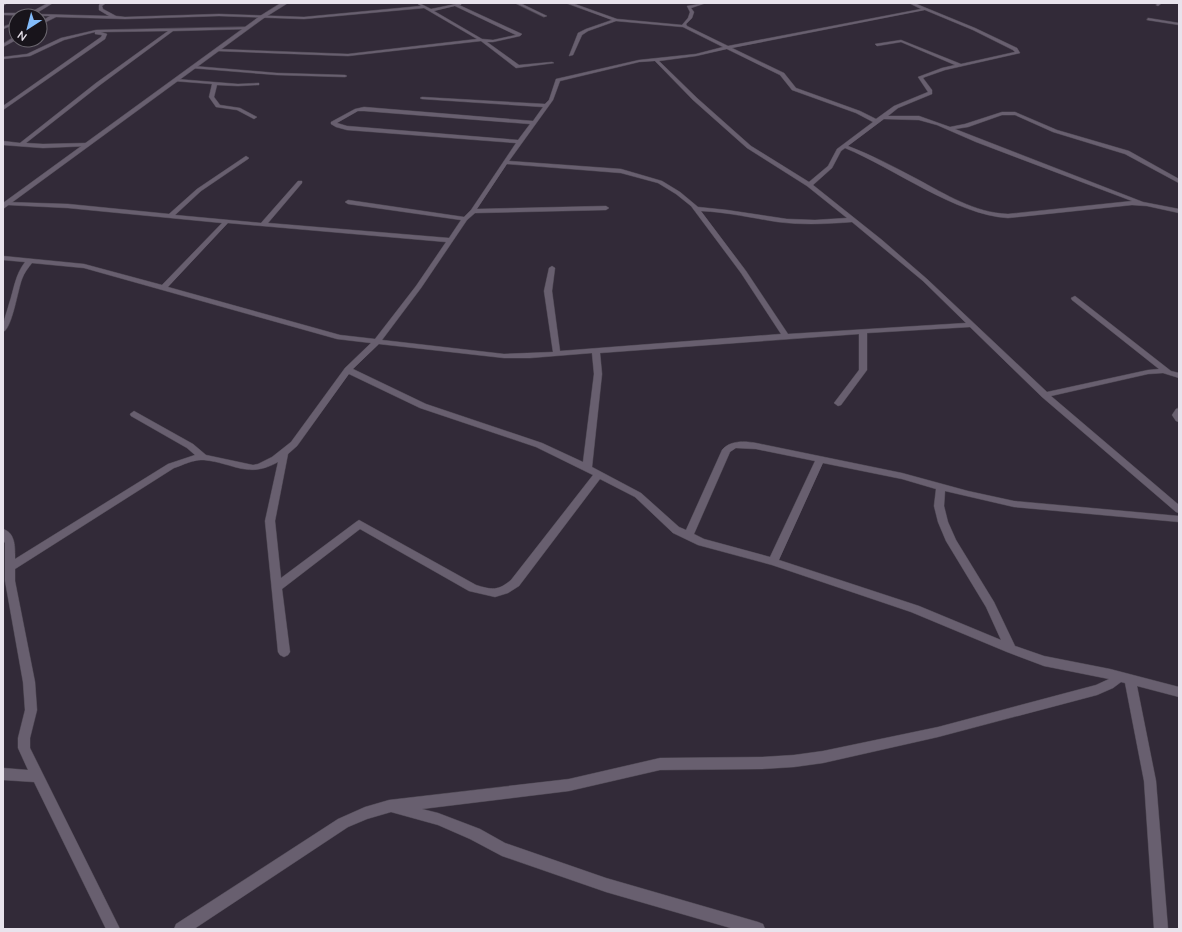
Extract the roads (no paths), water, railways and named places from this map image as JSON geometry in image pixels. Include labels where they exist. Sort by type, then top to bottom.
[{"type":"street","points":[[41,8],[51,3]]},
{"type":"street","points":[[104,3],[100,6],[101,10],[115,17]]},
{"type":"street","points":[[6,205],[262,17],[285,3]]},
{"type":"street","points":[[419,3],[482,40],[518,67],[552,63]]},
{"type":"street","points":[[431,10],[465,3]]},
{"type":"street","points":[[517,3],[545,16]]},
{"type":"street","points":[[568,3],[616,20],[684,26],[726,48],[782,74],[794,88],[858,112],[877,122]]},
{"type":"street","points":[[684,26],[690,18],[692,12],[688,7],[704,3]]},
{"type":"street","points":[[809,185],[830,167],[839,150],[844,146],[906,102],[930,93],[930,90],[920,78],[923,76],[944,68],[1016,55],[1019,52],[980,32],[911,3]]},
{"type":"street","points":[[218,50],[348,55],[482,40],[493,41],[520,35],[455,5]]},
{"type":"street","points":[[48,16],[115,17],[214,15],[287,18],[315,17],[425,7]]},
{"type":"street","points":[[9,568],[160,472],[183,461],[203,457],[253,468],[261,467],[284,454],[294,444],[348,370],[376,342],[419,287],[432,265],[465,219],[473,211],[505,162],[551,100],[557,81],[562,78],[639,61],[696,55],[925,9]]},
{"type":"street","points":[[48,20],[55,16]]},
{"type":"street","points":[[1148,19],[1179,24]]},
{"type":"street","points":[[570,55],[580,34],[616,20]]},
{"type":"street","points":[[3,58],[13,58],[40,51],[58,41],[90,32],[104,30],[247,28]]},
{"type":"street","points":[[20,145],[98,84],[173,29]]},
{"type":"street","points":[[4,106],[60,69],[103,38],[105,34],[90,32]]},
{"type":"street","points":[[877,45],[901,41],[959,65]]},
{"type":"street","points":[[3,64],[13,58]]},
{"type":"street","points":[[656,60],[695,99],[748,147],[809,185],[880,241],[925,280],[1045,395],[1179,510]]},
{"type":"street","points":[[193,68],[291,75],[345,76]]},
{"type":"street","points":[[176,80],[238,86],[257,84]]},
{"type":"street","points":[[215,84],[211,97],[218,106],[238,109],[254,117]]},
{"type":"street","points":[[422,98],[546,106]]},
{"type":"street","points":[[521,142],[358,129],[338,126],[333,123],[357,110],[364,109],[534,123]]},
{"type":"street","points":[[858,112],[889,113]]},
{"type":"street","points":[[949,128],[964,128],[995,116],[1013,114],[1054,131],[1099,143],[1133,155],[1179,182]]},
{"type":"street","points":[[883,117],[919,118],[949,128],[1029,161],[1147,204],[1179,211]]},
{"type":"street","points":[[3,144],[57,146],[87,145]]},
{"type":"street","points":[[844,146],[864,154],[943,196],[992,216],[1008,216],[1120,204],[1147,204]]},
{"type":"street","points":[[171,216],[199,190],[246,158]]},
{"type":"street","points":[[505,162],[621,171],[660,182],[687,199],[696,209],[744,272],[786,336]]},
{"type":"street","points":[[263,225],[300,182]]},
{"type":"street","points":[[348,202],[465,219]]},
{"type":"street","points":[[6,205],[68,206],[226,222],[451,240]]},
{"type":"street","points":[[473,211],[606,208]]},
{"type":"street","points":[[696,209],[728,210],[778,220],[798,222],[852,220]]},
{"type":"street","points":[[163,288],[226,222]]},
{"type":"street","points":[[3,258],[84,266],[323,334],[376,342],[504,356],[557,354],[786,336],[972,325]]},
{"type":"street","points":[[3,330],[13,303],[16,281],[19,274],[30,260]]},
{"type":"street","points":[[552,268],[548,291],[557,354]]},
{"type":"street","points":[[1075,298],[1167,371],[1179,376]]},
{"type":"street","points":[[838,403],[863,370],[863,331]]},
{"type":"street","points":[[587,468],[598,374],[596,351]]},
{"type":"street","points":[[348,370],[423,406],[540,445],[587,468],[642,498],[666,521],[688,536],[701,542],[773,562],[915,609],[1010,649],[1044,660],[1179,692]]},
{"type":"street","points":[[1045,395],[1148,372],[1167,371]]},
{"type":"street","points":[[1179,411],[1176,415],[1179,419]]},
{"type":"street","points":[[134,414],[190,446],[203,457]]},
{"type":"street","points":[[688,536],[726,450],[733,445],[740,444],[902,476],[1014,504],[1179,519]]},
{"type":"street","points":[[284,454],[270,521],[284,652]]},
{"type":"street","points":[[773,562],[820,459]]},
{"type":"street","points":[[277,587],[359,524],[473,588],[491,594],[500,593],[515,583],[598,475]]},
{"type":"street","points":[[942,487],[939,506],[942,522],[951,541],[990,604],[1010,649]]},
{"type":"street","points":[[3,533],[10,542],[10,581],[30,688],[31,710],[24,738],[24,748],[113,929]]},
{"type":"street","points":[[181,929],[343,823],[365,813],[389,806],[436,802],[569,785],[660,764],[762,763],[823,757],[866,749],[938,732],[1097,690],[1125,678]]},
{"type":"street","points":[[1125,678],[1150,781],[1161,929]]},
{"type":"street","points":[[3,774],[38,776]]},
{"type":"street","points":[[389,806],[438,819],[475,834],[502,849],[599,883],[758,929]]}]
